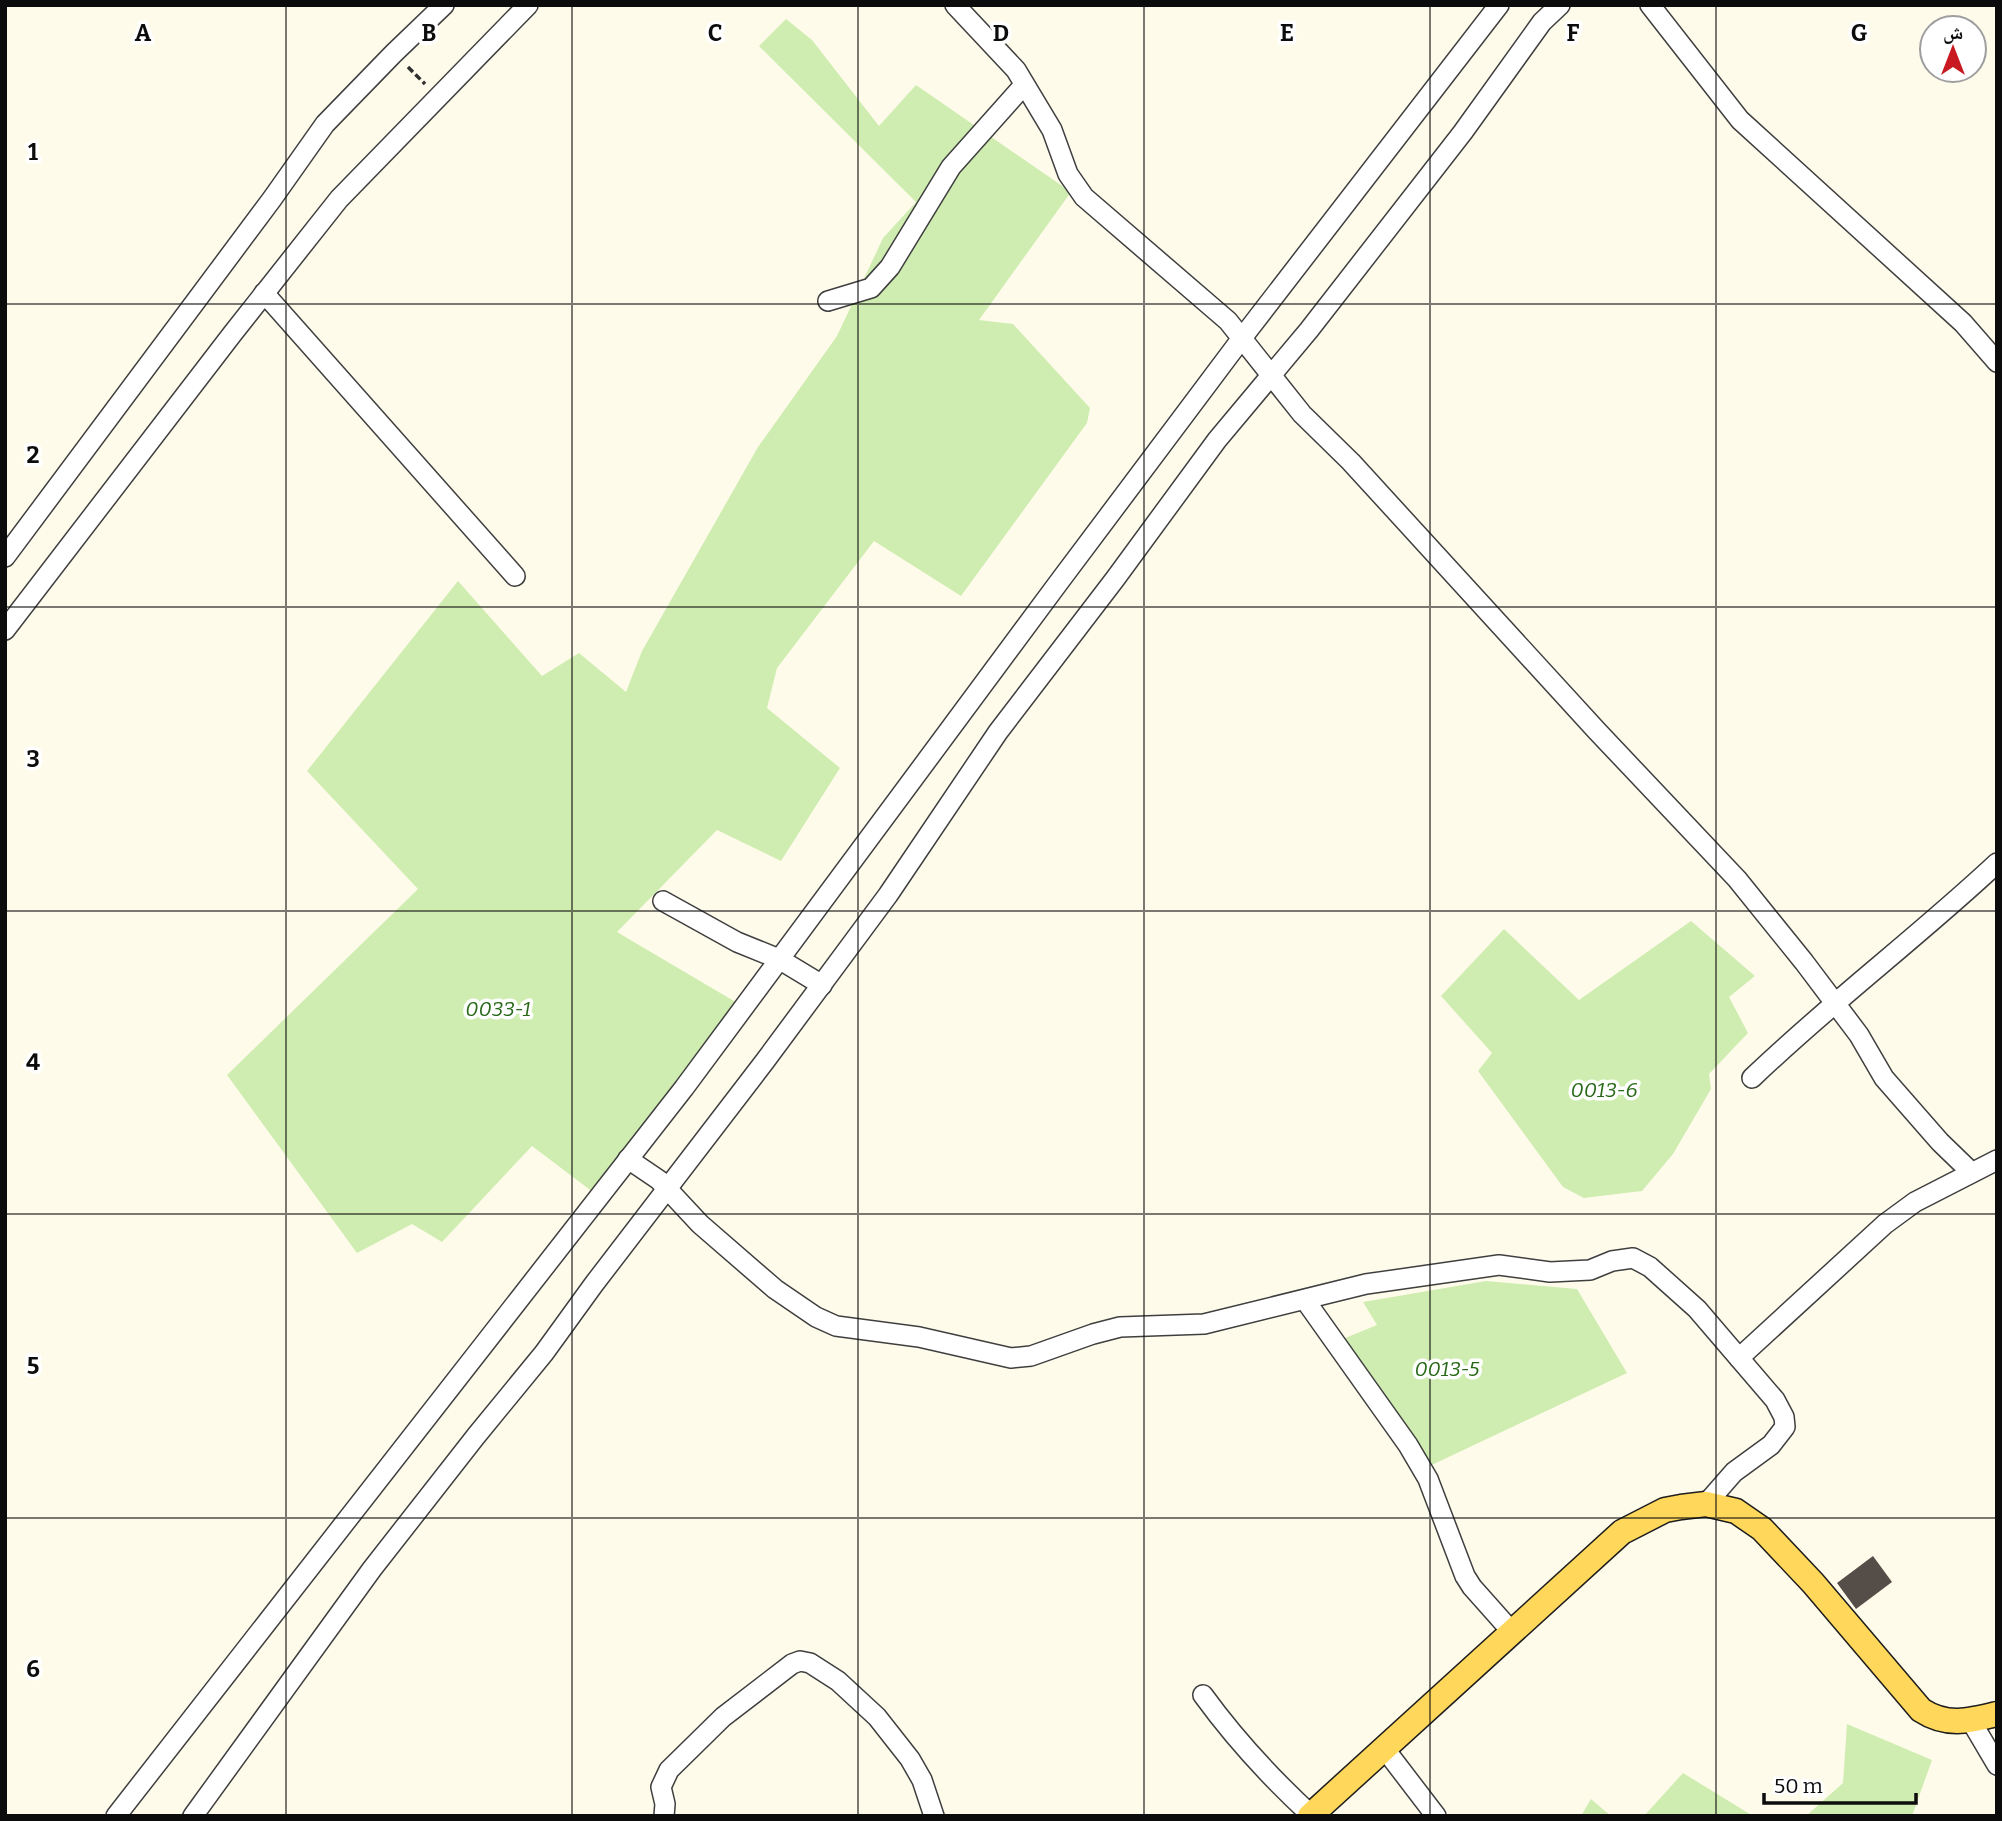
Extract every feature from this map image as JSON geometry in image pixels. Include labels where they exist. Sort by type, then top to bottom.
[{"type":"main road","points":[[1311,1816],[1622,1532],[1665,1510],[1706,1504],[1736,1511],[1762,1529],[1813,1583],[1922,1710],[1940,1720],[1971,1721],[1997,1714]]},
{"type":"street","points":[[5,557],[325,124],[444,5]]},
{"type":"street","points":[[5,630],[338,199],[528,5]]},
{"type":"street","points":[[955,5],[1016,70],[1052,130],[1068,174],[1084,197],[1220,314],[1302,414],[1351,462],[1597,731],[1737,879],[1836,1004],[1890,1086],[1971,1172]]},
{"type":"street","points":[[116,1816],[632,1162],[779,959],[1242,338],[1499,5]]},
{"type":"street","points":[[193,1816],[372,1569],[544,1353],[663,1185],[822,985],[888,895],[998,732],[1217,440],[1309,330],[1463,132],[1542,22],[1560,5]]},
{"type":"street","points":[[1650,5],[1740,120],[1963,323],[1997,362]]},
{"type":"street","points":[[828,301],[871,288],[890,267],[951,167],[1024,85]]},
{"type":"street","points":[[264,293],[515,576]]},
{"type":"street","points":[[1752,1078],[1794,1038],[1952,905],[1997,863]]},
{"type":"street","points":[[663,901],[737,942],[779,959],[822,985]]},
{"type":"street","points":[[1739,1358],[1885,1224],[1915,1202],[1997,1160]]},
{"type":"street","points":[[632,1162],[663,1185],[700,1224],[775,1289],[816,1317],[836,1326],[919,1337],[1011,1358],[1031,1356],[1120,1327],[1205,1324],[1366,1284],[1499,1265],[1550,1272],[1590,1270],[1612,1261],[1633,1258],[1650,1267],[1697,1309],[1775,1400],[1784,1417],[1785,1427],[1771,1445],[1734,1472],[1706,1504]]},
{"type":"street","points":[[1305,1300],[1408,1445],[1428,1479],[1465,1576],[1512,1632]]},
{"type":"street","points":[[664,1816],[662,1787],[669,1770],[723,1717],[792,1664],[800,1661],[810,1663],[838,1681],[877,1717],[910,1759],[922,1780],[934,1816]]},
{"type":"street","points":[[1203,1695],[1239,1742],[1311,1816]]},
{"type":"street","points":[[1971,1721],[1997,1765]]},
{"type":"street","points":[[1384,1748],[1436,1816]]},
{"type":"path","points":[[394,53],[439,98]]},
{"type":"green space","name":"0033-1","points":[[786,19],[812,40],[879,126],[916,85],[1071,192],[979,320],[1013,324],[1090,408],[1087,423],[961,596],[874,541],[777,668],[767,708],[840,768],[781,861],[717,830],[617,932],[739,1004],[598,1196],[532,1146],[442,1242],[412,1224],[357,1253],[227,1075],[418,889],[307,771],[458,581],[542,676],[579,653],[626,692],[642,651],[758,447],[837,336],[883,238],[916,202],[759,46]]},
{"type":"green space","name":"0013-6","points":[[1691,921],[1755,976],[1729,997],[1748,1033],[1709,1074],[1711,1089],[1673,1154],[1642,1191],[1584,1198],[1563,1187],[1478,1071],[1492,1053],[1441,996],[1504,929],[1579,1000]]},
{"type":"green space","name":"0013-5","points":[[1486,1281],[1577,1289],[1627,1373],[1419,1471],[1328,1345],[1377,1325],[1363,1302]]},
{"type":"green space","points":[[1847,1724],[1932,1760],[1912,1816],[1806,1816],[1843,1783]]},
{"type":"green space","points":[[1683,1773],[1753,1816],[1644,1816]]},
{"type":"green space","points":[[1591,1799],[1611,1816],[1581,1816]]},
{"type":"building","points":[[1873,1556],[1892,1582],[1856,1609],[1837,1583]]}]
